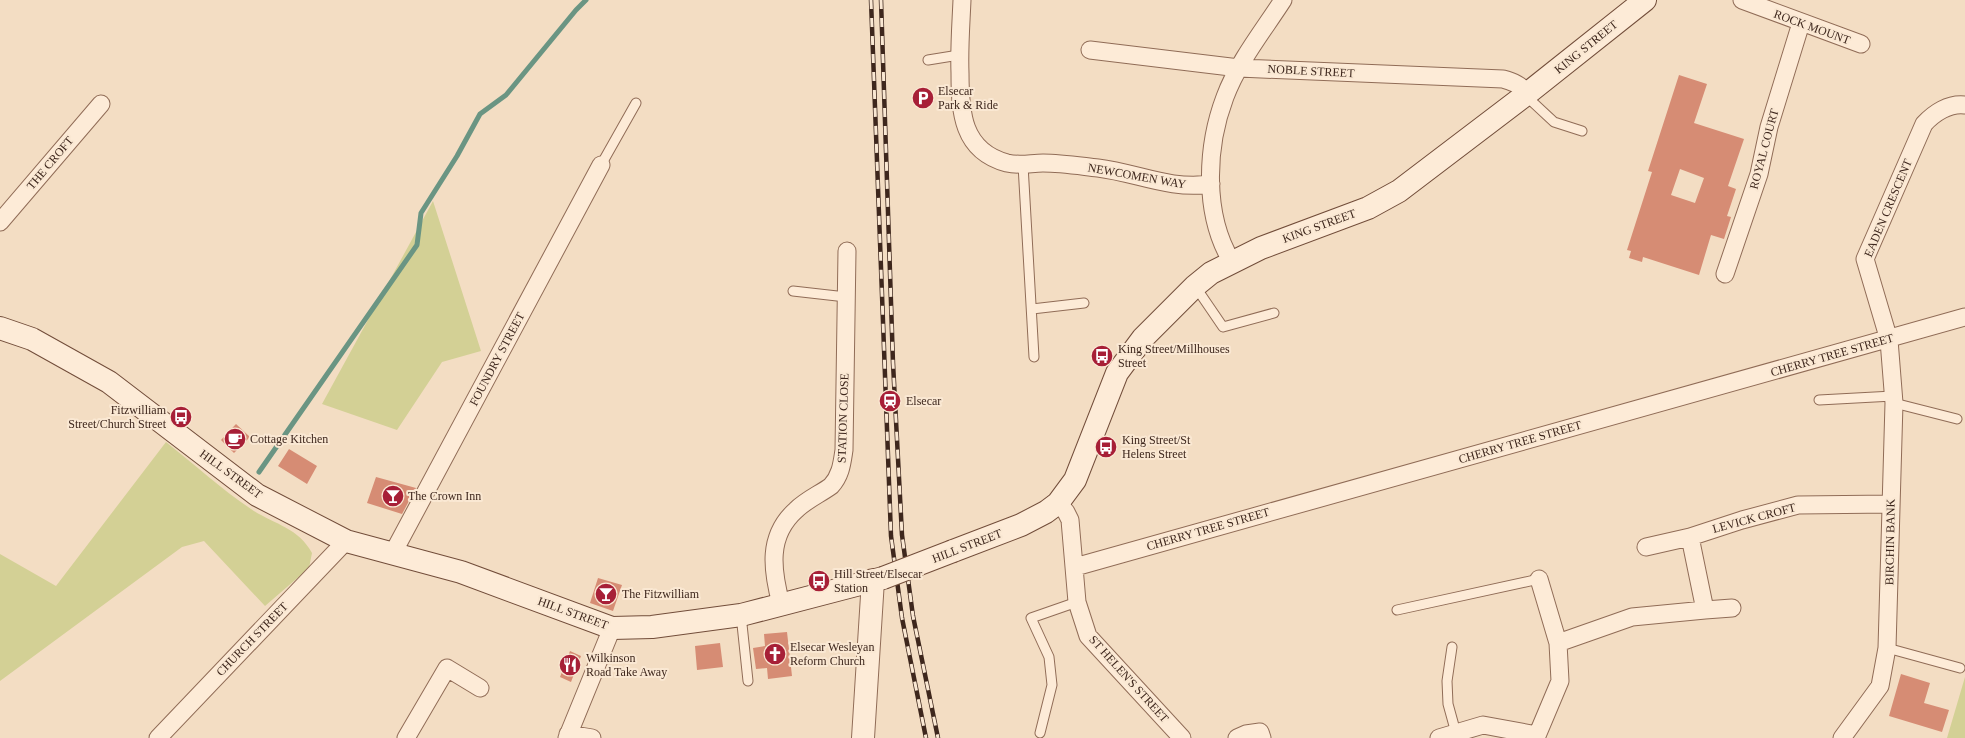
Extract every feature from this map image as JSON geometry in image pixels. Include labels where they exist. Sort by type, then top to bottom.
[{"type":"main road","name":"KING STREET","points":[[1058,503],[1075,480],[1117,373],[1143,338],[1195,286],[1211,273],[1261,248],[1368,208],[1399,191],[1527,94],[1645,0]]},
{"type":"main road","name":"HILL STREET","points":[[0,328],[32,339],[109,382],[256,495],[346,541],[461,572],[612,628],[652,627],[741,615],[878,579],[1021,524],[1046,512],[1058,503]]},
{"type":"main road","points":[[863,738],[878,579]]},
{"type":"street","name":"NEWCOMEN WAY","points":[[962,0],[959,55],[960,102],[963,120],[974,142],[992,157],[1007,163],[1023,165],[1044,163],[1100,168],[1166,184],[1195,186],[1211,184]]},
{"type":"street","points":[[1232,262],[1224,250],[1212,206],[1212,153],[1218,118],[1225,96],[1239,68],[1283,0]]},
{"type":"street","name":"ROCK MOUNT","points":[[1742,0],[1861,44]]},
{"type":"street","name":"ROYAL COURT","points":[[1725,274],[1759,174],[1769,127],[1801,23]]},
{"type":"street","name":"NOBLE STREET","points":[[1090,50],[1239,68],[1503,79],[1513,81],[1521,86],[1527,94]]},
{"type":"street","name":"THE CROFT","points":[[0,222],[101,104]]},
{"type":"street","name":"EADEN CRESCENT","points":[[1889,340],[1865,259],[1924,124],[1932,116],[1943,109],[1959,104],[1965,104]]},
{"type":"street","name":"FOUNDRY STREET","points":[[393,553],[601,165]]},
{"type":"street","name":"STATION CLOSE","points":[[782,604],[773,564],[775,542],[780,530],[796,510],[831,486],[842,468],[844,450],[847,251]]},
{"type":"street","name":"CHERRY TREE STREET","points":[[1075,567],[1889,340],[1965,317]]},
{"type":"street","name":"BIRCHIN BANK","points":[[1846,736],[1880,686],[1888,648],[1893,400],[1889,340]]},
{"type":"street","name":"ST HELEN'S STREET","points":[[1058,503],[1066,512],[1070,520],[1077,602],[1088,636],[1182,738]]},
{"type":"street","name":"LEVICK CROFT","points":[[1646,548],[1690,537],[1742,520],[1798,505],[1891,504]]},
{"type":"street","points":[[1690,537],[1705,610]]},
{"type":"street","name":"CHURCH STREET","points":[[164,736],[346,541]]},
{"type":"street","points":[[1439,738],[1483,725],[1536,736],[1560,681],[1558,643],[1538,579]]},
{"type":"street","points":[[1558,643],[1632,617],[1732,608]]},
{"type":"street","points":[[592,738],[568,736],[612,628]]},
{"type":"street","points":[[406,738],[447,668],[480,688]]},
{"type":"street","points":[[1237,738],[1246,734],[1260,732],[1262,738]]},
{"type":"lane","points":[[928,60],[959,55]]},
{"type":"lane","points":[[1527,94],[1554,122],[1582,131]]},
{"type":"lane","points":[[601,165],[636,103]]},
{"type":"lane","points":[[1023,165],[1034,357]]},
{"type":"lane","points":[[1195,286],[1223,327],[1274,313]]},
{"type":"lane","points":[[793,291],[846,296]]},
{"type":"lane","points":[[1032,309],[1084,303]]},
{"type":"lane","points":[[1819,400],[1893,400],[1957,419]]},
{"type":"lane","points":[[1397,610],[1538,579]]},
{"type":"lane","points":[[1040,733],[1052,685],[1049,657],[1031,618],[1077,602]]},
{"type":"lane","points":[[741,615],[748,681]]},
{"type":"lane","points":[[1452,647],[1447,681],[1448,704],[1456,733]]},
{"type":"lane","points":[[1888,648],[1960,668]]},
{"type":"shaded area","points":[[433,201],[481,351],[442,362],[397,430],[322,404]]},
{"type":"shaded area","points":[[166,442],[218,485],[251,509],[300,537],[312,553],[309,568],[265,606],[204,541],[182,547],[0,681],[0,554],[56,586]]},
{"type":"shaded area","points":[[1965,677],[1965,738],[1947,738]]},
{"type":"building","points":[[1679,75],[1707,84],[1694,123],[1744,139],[1728,186],[1736,189],[1727,216],[1731,217],[1724,239],[1711,235],[1699,275],[1643,257],[1642,262],[1629,258],[1631,251],[1627,250],[1652,172],[1648,171]],"holes":[[[1680,169],[1704,178],[1695,203],[1671,195]]]},
{"type":"building","name":"Cottage Kitchen","points":[[236,424],[250,437],[234,453],[221,440]]},
{"type":"building","points":[[289,449],[317,466],[307,484],[278,466]]},
{"type":"building","name":"The Crown Inn","points":[[376,477],[416,488],[402,514],[367,503]]},
{"type":"building","name":"The Fitzwilliam","points":[[598,578],[622,585],[613,611],[590,603]]},
{"type":"building","points":[[787,632],[792,676],[768,679],[767,668],[756,669],[753,648],[765,646],[764,634]]},
{"type":"building","points":[[720,643],[723,667],[697,670],[695,646]]},
{"type":"building","points":[[570,651],[581,656],[571,682],[560,677]]},
{"type":"building","points":[[1901,674],[1930,683],[1924,703],[1949,710],[1942,732],[1889,716]]},
{"type":"waterway","points":[[259,472],[417,245],[421,213],[457,156],[480,114],[506,95],[576,10],[586,0]]},
{"type":"railway","points":[[871,0],[891,536],[902,618],[926,738]]},
{"type":"railway","points":[[881,0],[893,363],[902,535],[913,616],[938,738]]},
{"type":"place","name":"Elsecar Park & Ride","points":[[923,98]]},
{"type":"place","name":"King Street/Millhouses Street","points":[[1102,356]]},
{"type":"place","name":"Elsecar","points":[[890,401]]},
{"type":"place","name":"Fitzwilliam Street/Church Street","points":[[181,417]]},
{"type":"place","name":"Cottage Kitchen","points":[[235,439]]},
{"type":"place","name":"King Street/St Helens Street","points":[[1106,447]]},
{"type":"place","name":"The Crown Inn","points":[[393,496]]},
{"type":"place","name":"Hill Street/Elsecar Station","points":[[819,581]]},
{"type":"place","name":"The Fitzwilliam","points":[[606,594]]},
{"type":"place","name":"Elsecar Wesleyan Reform Church","points":[[775,654]]},
{"type":"place","name":"Wilkinson Road Take Away","points":[[570,665]]}]
